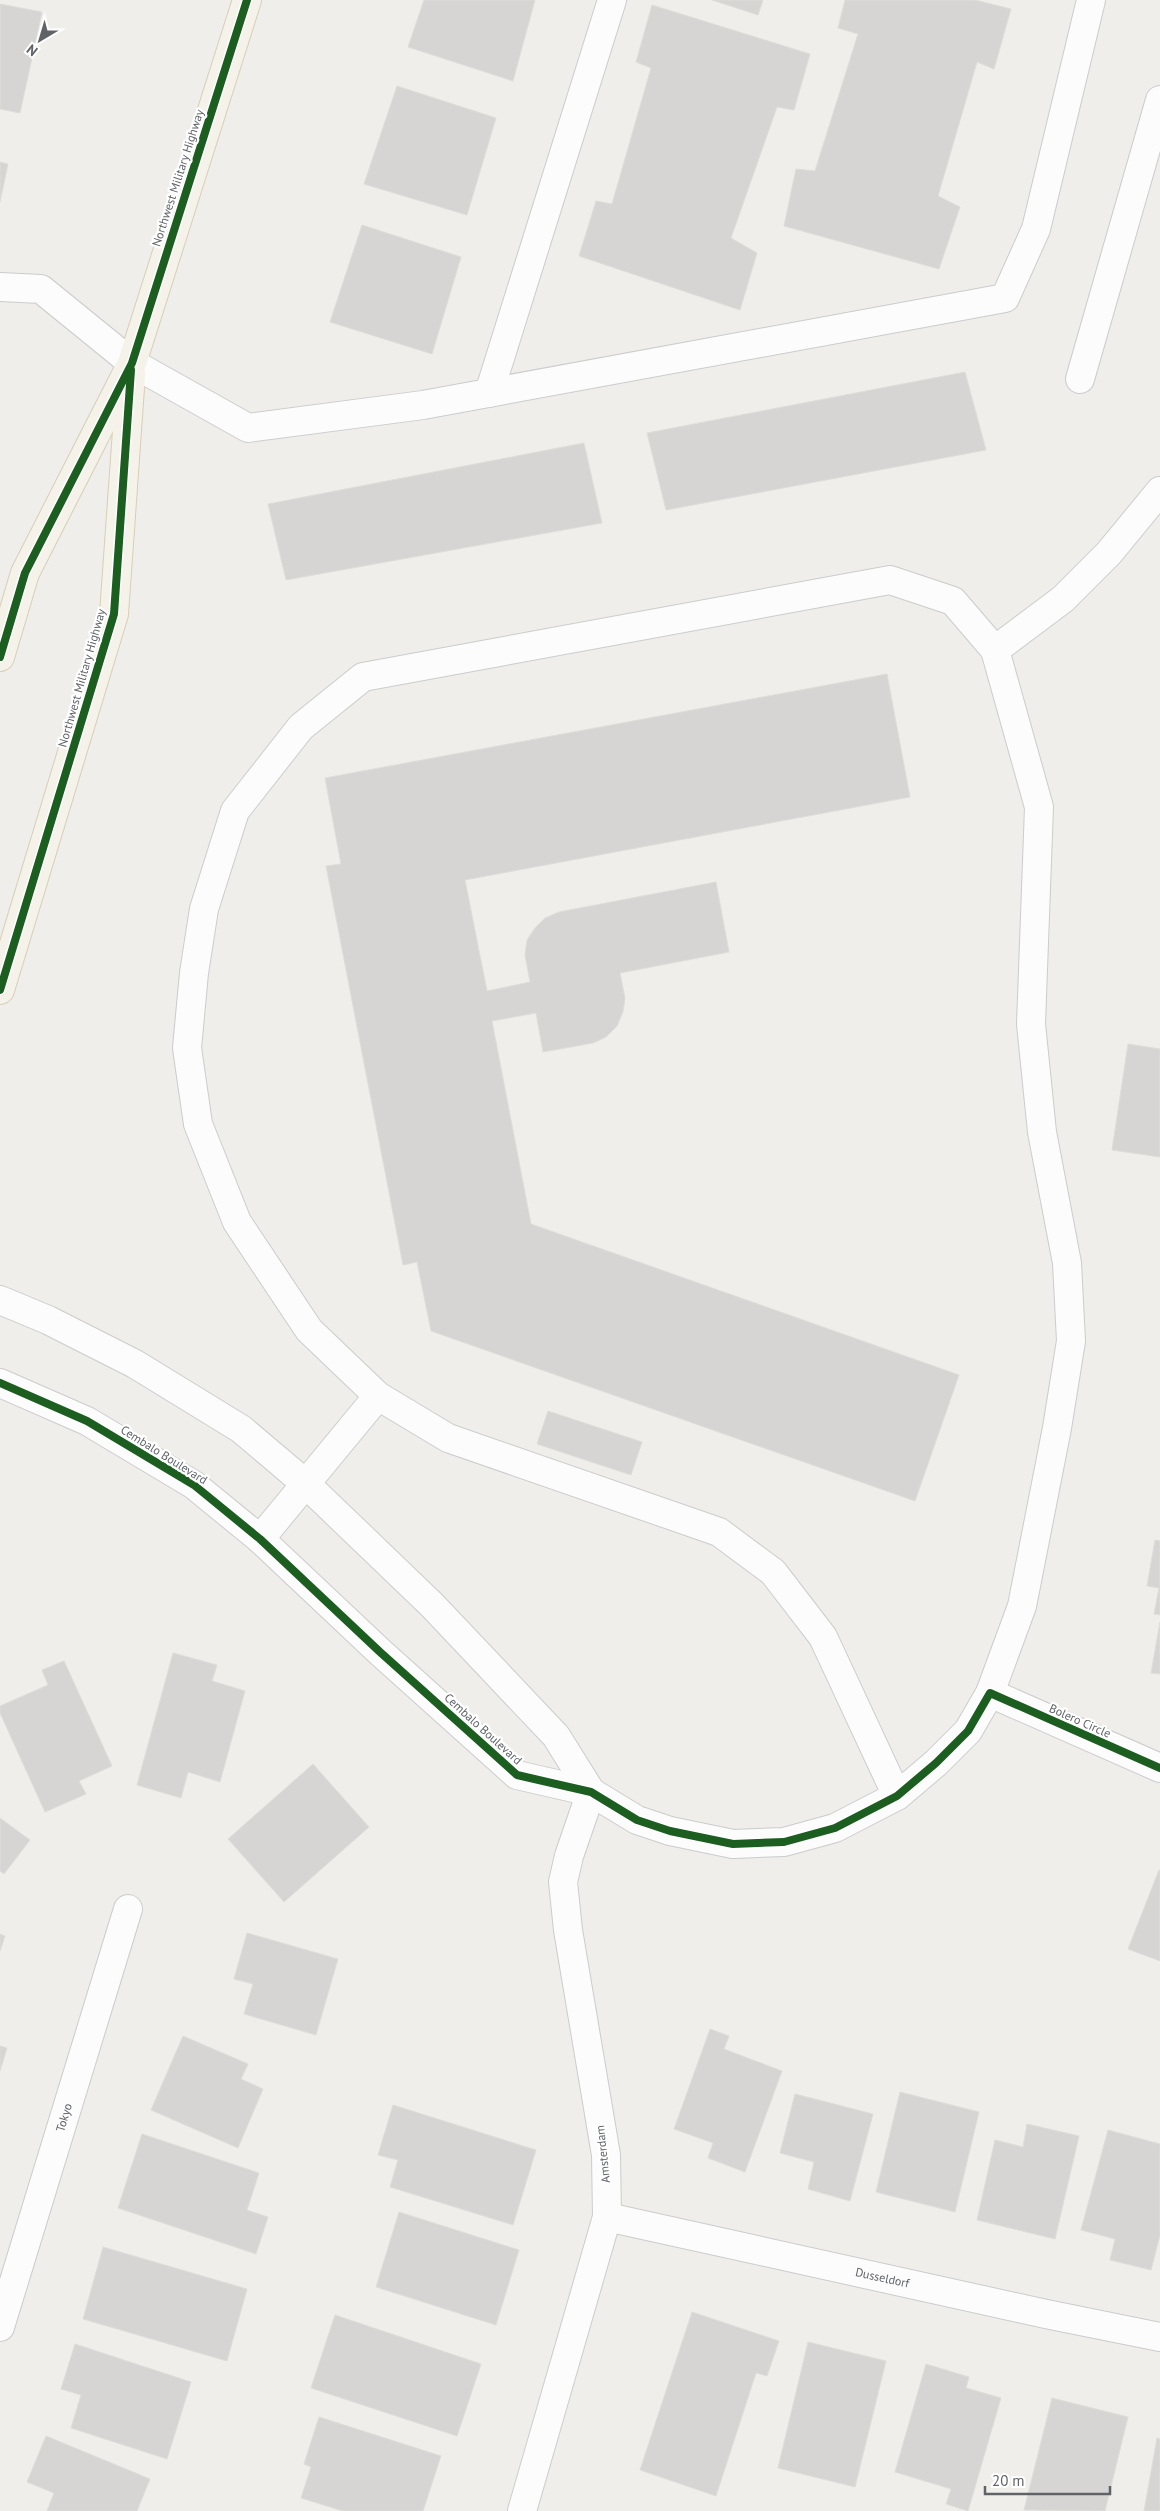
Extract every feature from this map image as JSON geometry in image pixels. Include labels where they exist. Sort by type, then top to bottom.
[{"type":"main road","name":"Northwest Military Highway","points":[[0,657],[25,573],[132,363],[247,0]]},
{"type":"main road","name":"Northwest Military Highway","points":[[0,990],[114,614],[132,363]]},
{"type":"street","points":[[488,393],[612,0]]},
{"type":"street","points":[[0,287],[41,289],[132,363],[248,428],[423,405],[1005,298],[1036,229],[1092,0]]},
{"type":"street","points":[[1080,379],[1160,100]]},
{"type":"street","points":[[897,1796],[824,1637],[773,1572],[719,1532],[448,1438],[378,1396],[309,1330],[237,1222],[198,1124],[187,1048],[194,973],[204,909],[235,811],[301,727],[363,677],[890,580],[953,601],[995,650],[1063,599],[1109,553],[1160,491]]},
{"type":"street","name":"Cembalo Boulevard","points":[[0,1383],[87,1421],[194,1485],[260,1538],[380,1652],[517,1775],[591,1792],[638,1820],[670,1832],[733,1844],[784,1842],[835,1828],[897,1796],[936,1763],[968,1731],[990,1693],[1022,1606],[1057,1428],[1071,1341],[1067,1263],[1042,1132],[1031,1024],[1039,807],[995,650]]},
{"type":"street","name":"Cembalo Boulevard","points":[[0,1300],[48,1320],[135,1364],[240,1429],[306,1484],[432,1604],[556,1736],[591,1792]]},
{"type":"street","points":[[260,1538],[378,1396]]},
{"type":"street","name":"Bolero Circle","points":[[990,1693],[1160,1768]]},
{"type":"street","name":"Amsterdam","points":[[522,2511],[607,2217],[606,2155],[568,1930],[563,1882],[569,1856],[591,1792]]},
{"type":"street","name":"Tokyo","points":[[0,2326],[128,1909]]},
{"type":"street","name":"Dusseldorf","points":[[607,2217],[1046,2314],[1160,2337]]},
{"type":"building","points":[[424,0],[535,0],[513,81],[408,47]]},
{"type":"building","points":[[712,0],[763,0],[758,15]]},
{"type":"building","points":[[845,0],[975,0],[1011,9],[994,69],[977,62],[938,196],[960,207],[939,269],[784,226],[796,169],[815,171],[858,34],[838,28]]},
{"type":"building","points":[[0,4],[42,12],[20,113],[0,109]]},
{"type":"building","points":[[652,5],[810,54],[794,110],[777,107],[731,238],[757,253],[740,310],[579,256],[596,201],[612,204],[651,68],[636,62]]},
{"type":"building","points":[[397,86],[496,118],[467,215],[364,184]]},
{"type":"building","points":[[0,162],[8,164],[0,202]]},
{"type":"building","points":[[362,225],[461,257],[432,354],[330,322]]},
{"type":"building","points":[[965,372],[986,450],[666,510],[647,433]]},
{"type":"building","points":[[584,443],[602,523],[286,580],[268,504]]},
{"type":"building","points":[[887,674],[910,797],[465,880],[487,991],[530,982],[525,955],[527,940],[545,918],[559,912],[716,882],[729,952],[620,973],[625,998],[623,1012],[617,1026],[606,1037],[593,1043],[543,1052],[536,1013],[492,1021],[531,1224],[959,1375],[915,1501],[431,1331],[417,1262],[403,1265],[326,866],[341,864],[325,778]]},
{"type":"building","points":[[1128,1044],[1160,1049],[1160,1157],[1112,1150]]},
{"type":"building","points":[[548,1411],[642,1442],[631,1475],[537,1444]]},
{"type":"building","points":[[1155,1540],[1160,1541],[1160,1615],[1154,1614],[1159,1588],[1147,1586]]},
{"type":"building","points":[[1160,1622],[1160,1674],[1151,1673]]},
{"type":"building","points":[[173,1653],[217,1665],[212,1681],[245,1691],[220,1782],[188,1772],[181,1798],[137,1785]]},
{"type":"building","points":[[64,1661],[112,1766],[79,1781],[86,1794],[45,1812],[0,1713],[0,1706],[48,1685],[42,1670]]},
{"type":"building","points":[[313,1764],[369,1827],[284,1902],[228,1839]]},
{"type":"building","points":[[0,1818],[30,1840],[4,1874],[0,1871]]},
{"type":"building","points":[[1160,1870],[1160,1961],[1128,1949]]},
{"type":"building","points":[[247,1933],[338,1959],[316,2035],[244,2014],[253,1984],[234,1979]]},
{"type":"building","points":[[0,1934],[5,1936],[0,1951]]},
{"type":"building","points":[[710,2029],[729,2036],[724,2049],[782,2071],[745,2172],[708,2158],[713,2143],[674,2129]]},
{"type":"building","points":[[183,2036],[248,2064],[241,2079],[263,2089],[238,2148],[151,2110]]},
{"type":"building","points":[[0,2046],[7,2048],[0,2071]]},
{"type":"building","points":[[900,2092],[979,2112],[955,2212],[876,2192]]},
{"type":"building","points":[[795,2094],[873,2114],[850,2201],[808,2189],[814,2162],[780,2153]]},
{"type":"building","points":[[393,2105],[536,2150],[513,2225],[390,2187],[398,2160],[378,2155]]},
{"type":"building","points":[[1027,2124],[1079,2136],[1055,2239],[977,2220],[995,2140],[1023,2147]]},
{"type":"building","points":[[1108,2130],[1160,2144],[1160,2235],[1151,2270],[1110,2260],[1115,2239],[1081,2230]]},
{"type":"building","points":[[142,2134],[259,2173],[247,2210],[268,2217],[256,2254],[118,2208]]},
{"type":"building","points":[[399,2212],[519,2250],[496,2325],[376,2287]]},
{"type":"building","points":[[103,2247],[247,2289],[227,2361],[83,2319]]},
{"type":"building","points":[[692,2312],[779,2341],[767,2376],[756,2373],[716,2496],[640,2470]]},
{"type":"building","points":[[335,2315],[481,2364],[457,2436],[311,2388]]},
{"type":"building","points":[[808,2342],[886,2361],[855,2487],[778,2468]]},
{"type":"building","points":[[75,2344],[191,2382],[167,2459],[71,2428],[81,2395],[61,2389]]},
{"type":"building","points":[[926,2364],[969,2377],[966,2388],[1001,2398],[968,2511],[946,2504],[951,2489],[895,2472]]},
{"type":"building","points":[[1052,2398],[1128,2417],[1105,2511],[1024,2510]]},
{"type":"building","points":[[319,2417],[441,2456],[423,2511],[343,2511],[301,2498],[311,2467],[304,2464]]},
{"type":"building","points":[[46,2436],[150,2479],[137,2511],[47,2511],[54,2493],[27,2482]]},
{"type":"building","points":[[1157,2438],[1160,2439],[1160,2511],[1144,2511]]},
{"type":"cycle path","points":[[0,657],[25,573],[132,363],[247,0]]},
{"type":"cycle path","points":[[0,990],[114,614],[131,370]]},
{"type":"cycle path","points":[[0,1383],[87,1421],[194,1485],[260,1539],[380,1652],[517,1775],[591,1792],[637,1820],[670,1831],[733,1844],[784,1842],[835,1828],[897,1796],[936,1763],[968,1731],[990,1693],[1160,1768]]}]
